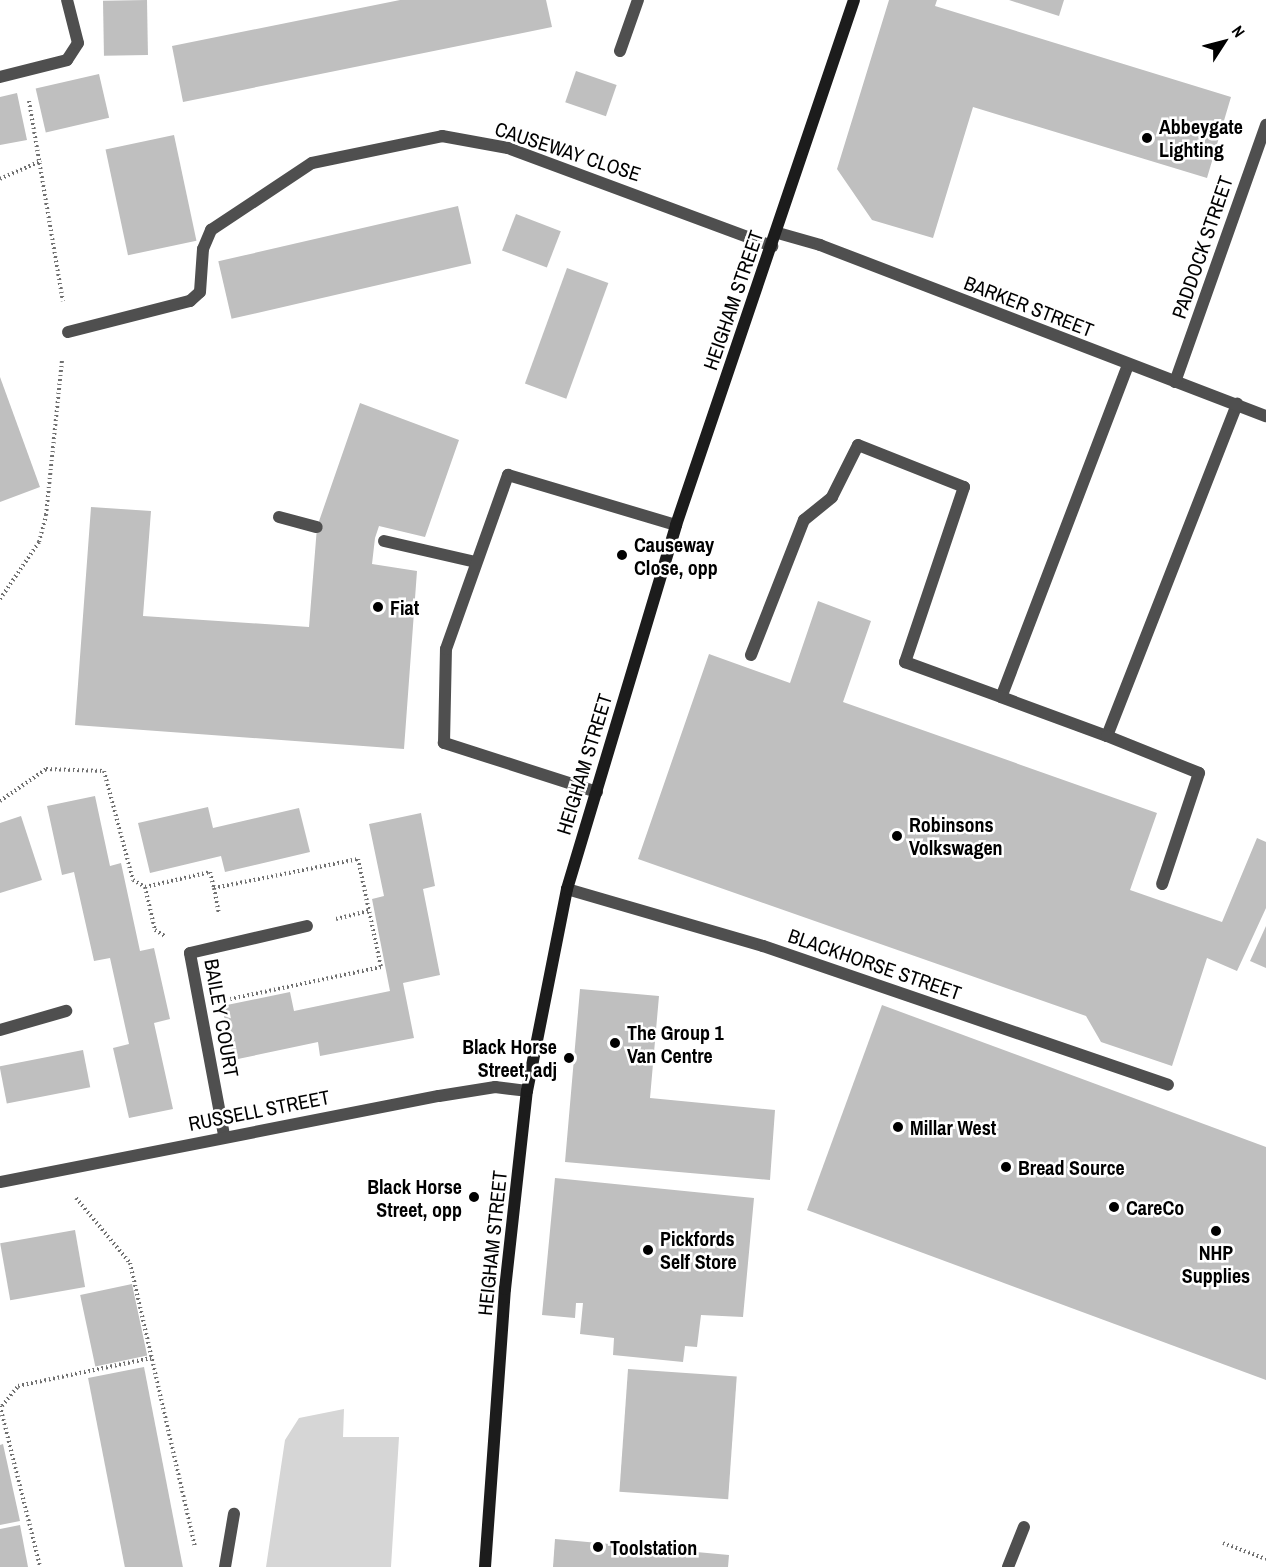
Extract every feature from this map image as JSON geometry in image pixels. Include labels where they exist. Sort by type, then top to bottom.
[{"type":"street","points":[[0,77],[67,60],[78,43],[67,0]]},
{"type":"street","points":[[620,51],[638,0]]},
{"type":"street","name":"HEIGHAM STREET","points":[[485,1567],[505,1289],[527,1091],[567,889],[676,525],[778,233],[854,0]]},
{"type":"street","name":"PADDOCK STREET","points":[[1175,382],[1266,125]]},
{"type":"street","name":"CAUSEWAY CLOSE","points":[[68,332],[190,301],[200,292],[203,249],[211,230],[312,163],[442,136],[508,148],[772,246]]},
{"type":"street","name":"BARKER STREET","points":[[778,233],[820,245],[1266,416]]},
{"type":"street","points":[[1001,697],[1128,365]]},
{"type":"street","points":[[1107,736],[1237,404]]},
{"type":"street","points":[[751,655],[804,520],[832,497],[858,445],[964,487],[905,662],[1107,736],[1199,773],[1162,885]]},
{"type":"street","points":[[597,792],[444,743],[446,649],[508,475],[676,525]]},
{"type":"street","points":[[279,517],[317,527]]},
{"type":"street","points":[[384,541],[476,562]]},
{"type":"street","name":"BLACKHORSE STREET","points":[[567,889],[763,946],[1168,1085]]},
{"type":"street","name":"BAILEY COURT","points":[[224,1135],[190,952],[307,926]]},
{"type":"street","points":[[0,1030],[66,1011]]},
{"type":"street","name":"RUSSELL STREET","points":[[0,1182],[224,1135],[484,1089],[527,1091]]},
{"type":"street","points":[[225,1567],[234,1514]]},
{"type":"street","points":[[1008,1567],[1024,1527]]},
{"type":"path","points":[[0,599],[39,542],[46,515],[48,461],[68,332],[41,161],[22,72]]},
{"type":"path","points":[[0,179],[41,161]]},
{"type":"path","points":[[0,801],[45,770],[104,771],[132,880],[145,887],[210,872],[214,888],[358,859],[381,968],[200,1006]]},
{"type":"path","points":[[145,887],[156,930],[190,952]]},
{"type":"path","points":[[69,1168],[77,1203],[130,1263],[197,1555]]},
{"type":"path","points":[[40,1567],[1,1406],[18,1386],[151,1358]]},
{"type":"path","points":[[1223,1543],[1266,1559]]},
{"type":"shaded area","points":[[344,1409],[343,1437],[399,1437],[391,1567],[266,1567],[285,1440],[299,1418]]},
{"type":"building","points":[[147,0],[148,55],[104,56],[103,1]]},
{"type":"building","points":[[400,0],[546,0],[552,27],[183,102],[172,46]]},
{"type":"building","name":"Abbeygate Lighting","points":[[889,0],[937,0],[935,6],[1231,97],[1207,178],[973,107],[933,238],[872,220],[837,169]]},
{"type":"building","points":[[1009,0],[1064,0],[1059,16]]},
{"type":"building","points":[[576,71],[617,85],[606,116],[565,102]]},
{"type":"building","points":[[99,74],[109,118],[46,132],[36,89]]},
{"type":"building","points":[[17,93],[27,140],[0,145],[0,97]]},
{"type":"building","points":[[174,135],[196,241],[128,255],[106,150]]},
{"type":"building","points":[[458,206],[471,263],[232,319],[218,261]]},
{"type":"building","points":[[516,214],[561,231],[547,268],[502,250]]},
{"type":"building","points":[[567,268],[608,283],[566,399],[525,384]]},
{"type":"building","points":[[0,377],[40,487],[0,502]]},
{"type":"building","points":[[360,403],[459,440],[425,537],[379,526],[375,538],[372,564],[417,571],[404,749],[75,725],[91,507],[151,511],[143,616],[309,627],[317,527]]},
{"type":"building","name":"Robinsons Volkswagen","points":[[818,601],[871,621],[843,702],[1157,813],[1130,890],[1222,922],[1257,838],[1266,842],[1266,908],[1237,971],[1207,958],[1172,1066],[1101,1042],[1086,1016],[638,859],[709,654],[790,683]]},
{"type":"building","points":[[95,796],[110,866],[121,863],[140,951],[154,948],[170,1019],[154,1023],[173,1109],[129,1118],[113,1048],[129,1044],[110,958],[94,961],[74,872],[62,875],[47,806]]},
{"type":"building","points":[[208,807],[213,828],[299,808],[310,852],[225,872],[221,856],[150,873],[138,823]]},
{"type":"building","points":[[421,813],[435,886],[423,889],[440,975],[403,983],[414,1038],[320,1056],[318,1042],[233,1060],[222,1006],[290,992],[294,1011],[390,991],[372,899],[384,896],[369,824]]},
{"type":"building","points":[[21,816],[42,880],[0,893],[0,823]]},
{"type":"building","points":[[1266,926],[1266,968],[1250,961]]},
{"type":"building","name":"The Group 1 Van Centre","points":[[580,989],[659,996],[650,1098],[775,1110],[770,1180],[565,1162]]},
{"type":"building","points":[[882,1005],[1266,1147],[1266,1380],[807,1210]]},
{"type":"building","points":[[83,1050],[90,1087],[7,1104],[0,1066]]},
{"type":"building","name":"Pickfords Self Store","points":[[555,1178],[754,1198],[743,1317],[701,1315],[697,1347],[685,1346],[683,1362],[613,1355],[614,1338],[580,1334],[583,1303],[576,1303],[575,1318],[542,1315]]},
{"type":"building","points":[[75,1230],[85,1287],[10,1300],[0,1243]]},
{"type":"building","points":[[132,1284],[147,1355],[95,1366],[80,1295]]},
{"type":"building","points":[[144,1367],[183,1567],[125,1567],[88,1378]]},
{"type":"building","points":[[628,1369],[737,1377],[728,1499],[619,1492]]},
{"type":"building","points":[[3,1444],[20,1521],[0,1525],[0,1445]]},
{"type":"building","points":[[20,1525],[28,1567],[0,1567],[0,1529]]},
{"type":"building","name":"Toolstation","points":[[555,1539],[729,1555],[728,1567],[553,1567]]},
{"type":"place","name":"Abbeygate Lighting","points":[[1147,138]]},
{"type":"place","name":"Causeway Close, opp","points":[[622,555]]},
{"type":"place","name":"Fiat","points":[[378,607]]},
{"type":"place","name":"Robinsons Volkswagen","points":[[897,836]]},
{"type":"place","name":"The Group 1 Van Centre","points":[[615,1043]]},
{"type":"place","name":"Black Horse Street, adj","points":[[569,1058]]},
{"type":"place","name":"Millar West","points":[[898,1127]]},
{"type":"place","name":"Bread Source","points":[[1006,1167]]},
{"type":"place","name":"Black Horse Street, opp","points":[[474,1197]]},
{"type":"place","name":"CareCo","points":[[1114,1207]]},
{"type":"place","name":"NHP Supplies","points":[[1216,1231]]},
{"type":"place","name":"Pickfords Self Store","points":[[648,1250]]},
{"type":"place","name":"Toolstation","points":[[598,1547]]}]
